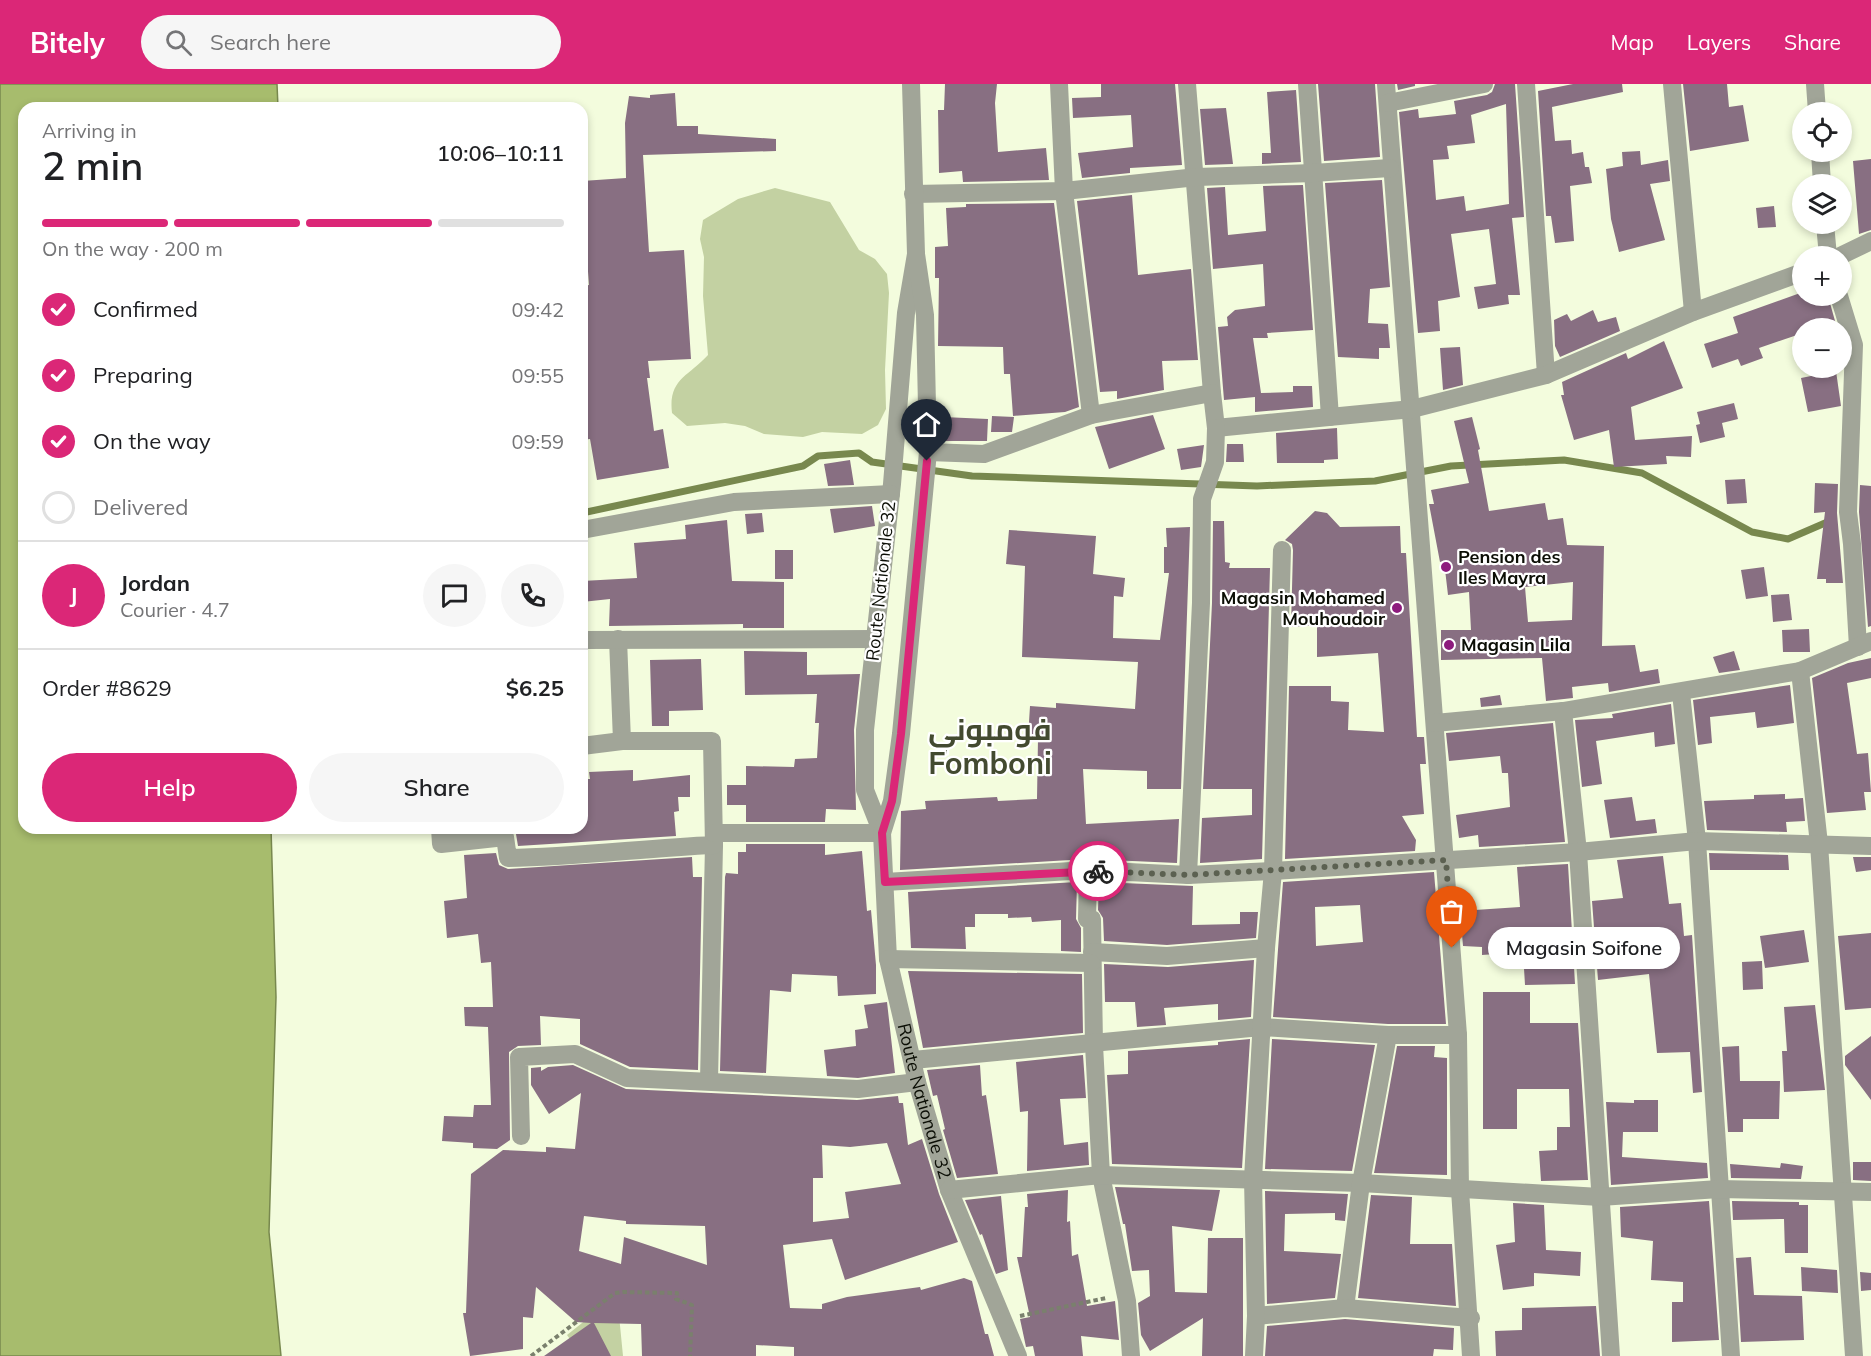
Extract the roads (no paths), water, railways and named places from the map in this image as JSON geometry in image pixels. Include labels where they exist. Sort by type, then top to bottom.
[{"type":"street","name":"Route Nationale 32","points":[[882,833],[892,801],[901,734],[928,456],[925,315],[916,254],[911,84]]},
{"type":"street","points":[[1059,84],[1064,191],[1091,415]]},
{"type":"street","points":[[1187,84],[1197,177],[1216,428],[1215,462],[1202,499],[1201,603],[1188,875]]},
{"type":"street","points":[[1307,84],[1330,417]]},
{"type":"street","points":[[1386,84],[1390,168],[1412,409],[1458,1035],[1460,1190],[1471,1318],[1471,1356]]},
{"type":"street","points":[[1388,103],[1484,84]]},
{"type":"street","points":[[1526,84],[1546,375]]},
{"type":"street","points":[[1672,84],[1693,312]]},
{"type":"street","points":[[1815,84],[1816,102]]},
{"type":"street","points":[[913,194],[1064,191],[1197,177],[1390,168]]},
{"type":"street","points":[[1852,250],[1871,241]]},
{"type":"street","name":"Route Nationale 32","points":[[916,254],[906,313],[892,489],[865,730],[865,790],[882,833],[888,959],[917,1082],[949,1190],[1018,1356]]},
{"type":"street","points":[[1216,428],[1412,409],[1546,375],[1693,312],[1792,276]]},
{"type":"street","points":[[1436,723],[1563,711],[1681,693],[1800,671],[1864,644],[1848,512],[1854,345],[1842,306]]},
{"type":"street","points":[[928,456],[984,454],[1091,415],[1212,393]]},
{"type":"street","points":[[588,529],[734,502],[892,489]]},
{"type":"street","points":[[1254,1356],[1256,1316],[1253,1179],[1266,948],[1273,871],[1282,550]]},
{"type":"street","points":[[618,639],[622,741]]},
{"type":"street","points":[[588,640],[875,639]]},
{"type":"street","points":[[1800,671],[1819,844],[1854,1356]]},
{"type":"street","points":[[1681,693],[1696,841],[1731,1356]]},
{"type":"street","points":[[1563,711],[1578,852],[1611,1356]]},
{"type":"street","points":[[588,745],[622,741],[712,741],[714,839],[709,1081]]},
{"type":"street","points":[[440,834],[441,844],[505,837],[508,858],[572,857],[668,847],[714,839],[882,833]]},
{"type":"street","points":[[885,882],[1088,870],[1188,875],[1273,871],[1578,852],[1696,841],[1871,846]]},
{"type":"street","points":[[1088,870],[1087,919],[1092,919],[1094,1045],[1101,1175],[1125,1293],[1131,1356]]},
{"type":"street","points":[[888,959],[1167,956],[1266,948]]},
{"type":"street","points":[[913,1060],[1094,1045],[1261,1027],[1388,1035],[1458,1035]]},
{"type":"street","points":[[1345,1308],[1360,1183],[1388,1035]]},
{"type":"street","points":[[521,1136],[519,1057],[575,1054],[627,1078],[858,1089],[917,1082]]},
{"type":"street","points":[[949,1190],[1101,1175],[1360,1183],[1600,1197],[1719,1189],[1871,1192]]},
{"type":"street","points":[[1256,1316],[1345,1308],[1471,1318]]},
{"type":"waterway","points":[[588,512],[803,466],[818,456],[859,453],[872,462],[972,476],[1257,486],[1375,481],[1451,466],[1564,460],[1642,473],[1752,532],[1788,539],[1832,520]]},
{"type":"place","name":"Pension des Iles Mayra","points":[[1446,567]]},
{"type":"place","name":"Magasin Mohamed Mouhoudoir","points":[[1397,608]]},
{"type":"place","name":"Magasin Lila","points":[[1449,645]]},
{"type":"place","name":"Magasin Soifone","points":[[1452,948]]},
{"type":"district","name":"فومبوني Fomboni","points":[[990,747]]}]
